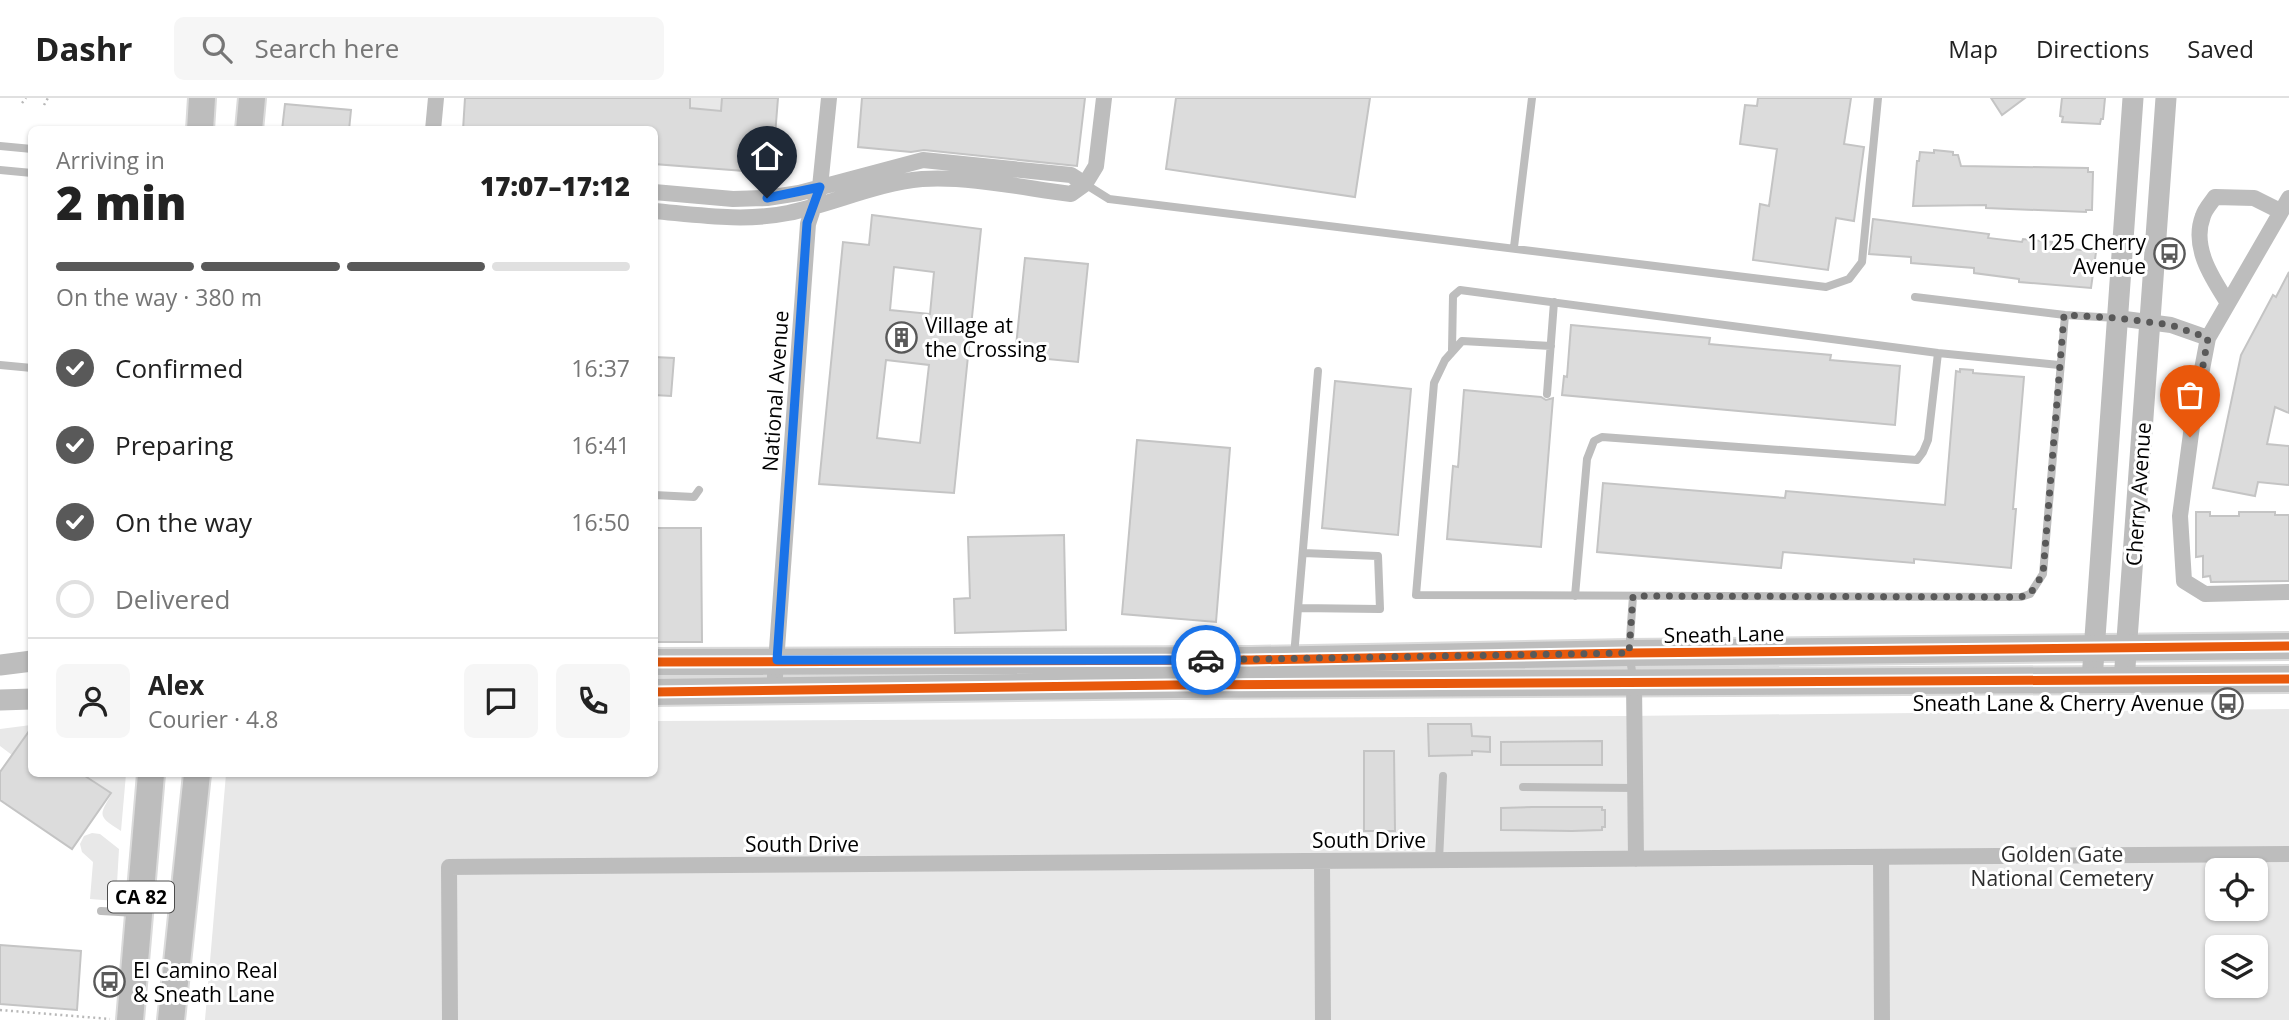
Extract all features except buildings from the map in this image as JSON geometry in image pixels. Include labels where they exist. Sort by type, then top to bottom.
[{"type":"main road","points":[[200,126],[202,98]]},
{"type":"main road","points":[[249,126],[252,98]]},
{"type":"main road","name":"Sneath Lane","points":[[658,662],[1294,659],[2289,646]]},
{"type":"main road","points":[[658,692],[1174,685],[2289,679]]},
{"type":"main road","name":"CA 82","points":[[130,1020],[151,777]]},
{"type":"main road","name":"CA 82","points":[[171,1020],[197,777]]},
{"type":"street","points":[[433,126],[436,98]]},
{"type":"street","name":"National Avenue","points":[[775,690],[807,232],[812,207],[820,187],[830,98]]},
{"type":"street","points":[[658,211],[732,218],[785,214],[861,191],[920,179],[951,179],[1072,194],[1085,184],[1096,166],[1104,98]]},
{"type":"street","name":"Cherry Avenue","points":[[2092,680],[2133,98]]},
{"type":"street","name":"Cherry Avenue","points":[[2123,681],[2166,98]]},
{"type":"street","points":[[658,192],[733,199],[767,198],[923,160],[1071,175],[1085,184]]},
{"type":"street","points":[[2228,303],[2207,270],[2200,242],[2203,216],[2215,197],[2254,198],[2284,204],[2228,303],[2208,338],[2194,411],[2180,516],[2184,580],[2205,594],[2289,592]]},
{"type":"street","points":[[2118,318],[2171,325],[2208,338]]},
{"type":"street","points":[[0,665],[28,662]]},
{"type":"street","points":[[1634,684],[1636,859]]},
{"type":"street","points":[[0,700],[28,699]]},
{"type":"street","name":"South Drive","points":[[450,1020],[449,867],[2289,854]]},
{"type":"street","points":[[1881,857],[1882,1020]]},
{"type":"street","points":[[1322,861],[1323,1020]]},
{"type":"lane","points":[[1514,247],[1532,98]]},
{"type":"lane","points":[[1085,184],[1109,199],[1826,287],[1849,279],[1862,262],[1878,98]]},
{"type":"lane","points":[[0,146],[28,149]]},
{"type":"lane","points":[[0,170],[28,173]]},
{"type":"lane","points":[[1451,350],[1453,296],[1460,290],[1938,353],[2059,365]]},
{"type":"lane","points":[[1915,297],[2064,315],[2118,318]]},
{"type":"lane","points":[[1547,394],[1555,302]]},
{"type":"lane","points":[[1551,346],[1462,341],[1451,350],[1438,371],[1434,383],[1416,595],[2021,597],[2030,594],[2043,574],[2064,315]]},
{"type":"lane","points":[[1575,596],[1587,459],[1594,441],[1602,437],[1917,460],[1928,440],[1938,353]]},
{"type":"lane","points":[[0,365],[28,368]]},
{"type":"lane","points":[[1294,659],[1318,371]]},
{"type":"lane","points":[[658,495],[694,497],[699,491]]},
{"type":"lane","points":[[1298,608],[1380,609],[1378,555],[1303,553]]},
{"type":"lane","points":[[1633,596],[1629,653],[1634,684]]},
{"type":"lane","points":[[1438,860],[1443,776]]},
{"type":"lane","points":[[1523,787],[1635,788]]},
{"type":"lane","points":[[101,911],[139,914]]},
{"type":"path","points":[[22,103],[26,98]]},
{"type":"path","points":[[44,105],[48,98]]},
{"type":"path","points":[[0,1010],[113,1020]]},
{"type":"green space","points":[[690,98],[722,98],[721,111],[690,108]]},
{"type":"green space","name":"Golden Gate National Cemetery","points":[[2289,709],[2289,1020],[205,1020],[226,777],[658,777],[658,721],[1626,716]]},
{"type":"green space","points":[[28,725],[28,735],[26,734],[12,755],[0,746],[0,729]]},
{"type":"green space","points":[[88,777],[126,777],[121,831],[103,815],[112,793]]},
{"type":"green space","points":[[100,834],[119,849],[116,901],[90,899],[93,862],[82,852],[80,844],[84,836]]},
{"type":"cycle path","points":[[658,662],[1251,660],[2289,646]]},
{"type":"cycle path","points":[[658,692],[1173,685],[2289,679]]},
{"type":"way so far","points":[[1206,660],[1629,653],[1633,596],[2021,597],[2030,594],[2043,574],[2064,315],[2171,325],[2208,338],[2190,437]]},
{"type":"place","name":"1125 Cherry Avenue","points":[[2169,254]]},
{"type":"place","name":"Village at the Crossing","points":[[902,337]]},
{"type":"place","name":"Sneath Lane & Cherry Avenue","points":[[2227,703]]},
{"type":"place","name":"El Camino Real & Sneath Lane","points":[[110,982]]},
{"type":"route","points":[[767,198],[820,187],[807,223],[777,660],[1206,660]]}]
